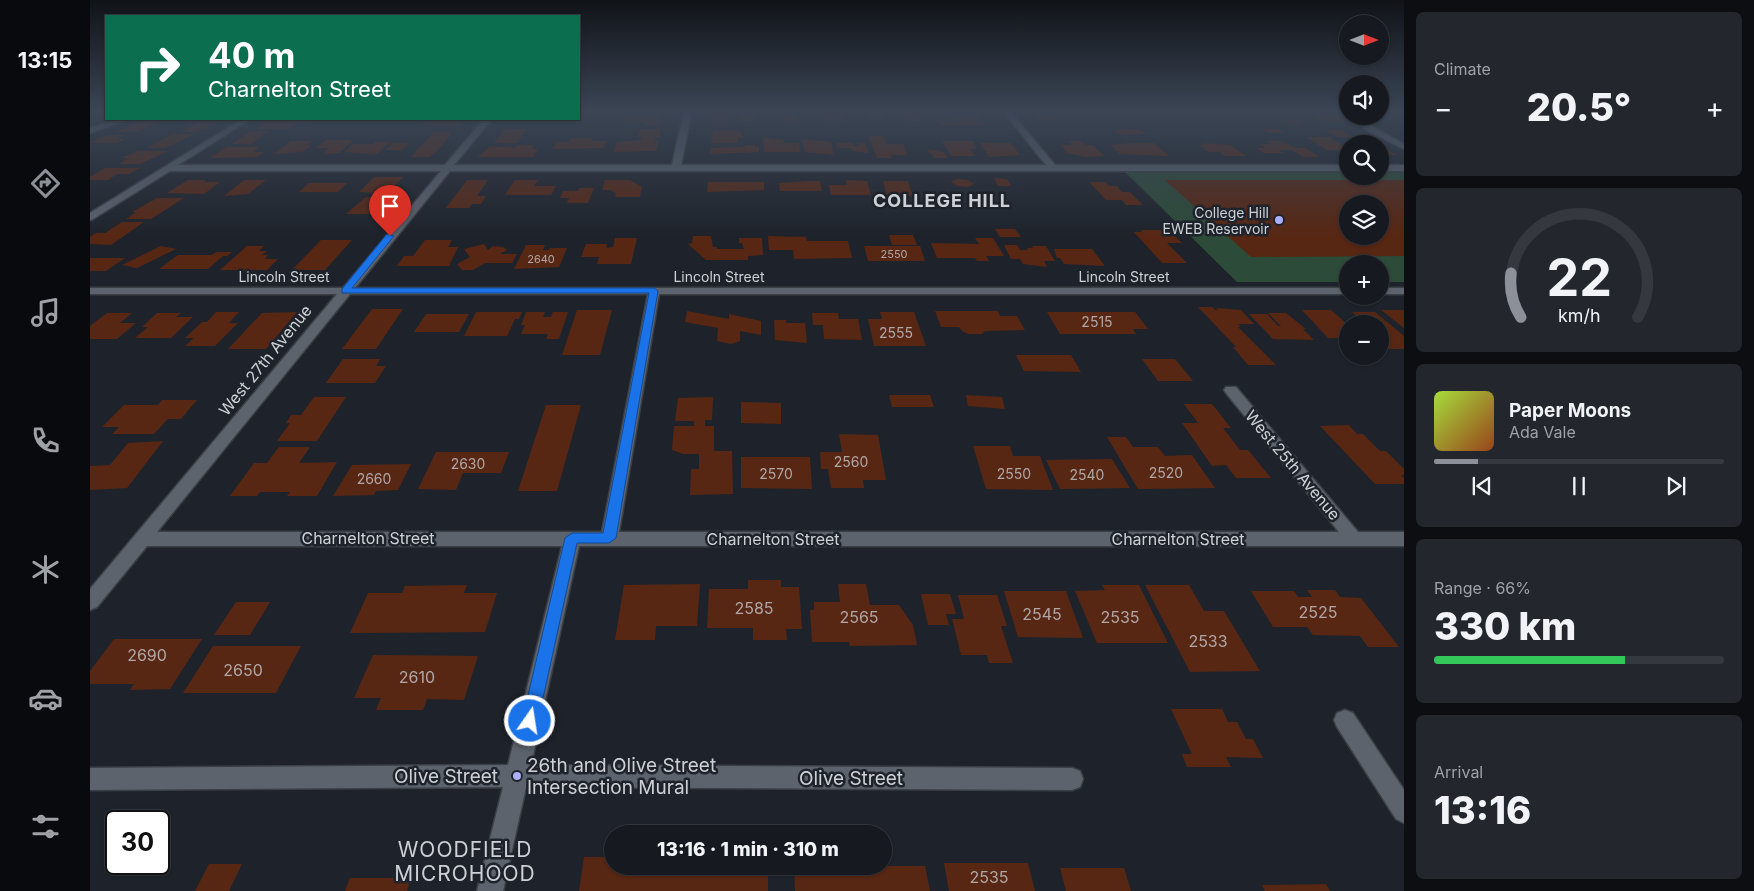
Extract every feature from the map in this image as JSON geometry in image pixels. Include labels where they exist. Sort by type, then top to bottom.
[{"type":"street","points":[[90,217],[192,153]]},
{"type":"street","name":"West 27th Avenue","points":[[90,602],[459,153]]},
{"type":"street","points":[[676,168],[679,153]]},
{"type":"street","points":[[1040,153],[1053,168]]},
{"type":"street","points":[[167,168],[1339,168]]},
{"type":"street","points":[[1389,168],[1404,168]]},
{"type":"street","name":"Lincoln Street","points":[[90,291],[1339,291]]},
{"type":"street","points":[[609,538],[654,291]]},
{"type":"street","points":[[1389,291],[1404,291]]},
{"type":"street","name":"West 25th Avenue","points":[[1231,390],[1354,539]]},
{"type":"street","points":[[490,891],[572,538]]},
{"type":"street","name":"Charnelton Street","points":[[142,539],[1404,539]]},
{"type":"street","points":[[1345,720],[1404,811]]},
{"type":"street","name":"Olive Street","points":[[90,779],[517,776],[1072,779]]},
{"type":"green space","name":"College Hill EWEB Reservoir","points":[[1125,172],[1339,172],[1339,185],[1389,185],[1389,172],[1404,172],[1404,282],[1389,282],[1389,255],[1339,255],[1339,282],[1237,282]]},
{"type":"building","points":[[134,153],[165,153],[140,164],[119,164],[128,158],[121,158]]},
{"type":"building","points":[[218,153],[264,153],[257,157],[210,158]]},
{"type":"building","points":[[354,153],[379,153],[377,154]]},
{"type":"building","points":[[415,153],[435,153],[429,157],[411,157]]},
{"type":"building","points":[[483,153],[536,153],[533,157],[478,157]]},
{"type":"building","points":[[710,153],[745,153],[710,154]]},
{"type":"building","points":[[811,153],[833,153],[834,155]]},
{"type":"building","points":[[875,153],[906,153],[907,155],[891,155],[892,158],[877,158]]},
{"type":"building","points":[[930,153],[944,153],[948,158],[934,158]]},
{"type":"building","points":[[949,153],[973,153],[975,156],[951,156]]},
{"type":"building","points":[[986,153],[1018,153],[1020,155],[989,157]]},
{"type":"building","points":[[1067,153],[1101,153],[1104,156],[1086,157]]},
{"type":"building","points":[[1118,153],[1165,153],[1169,156]]},
{"type":"building","points":[[1221,153],[1241,153],[1246,156],[1225,156]]},
{"type":"building","points":[[1296,153],[1313,153],[1319,157],[1303,157]]},
{"type":"building","points":[[105,168],[140,168],[129,174],[117,174],[108,180],[90,180],[90,177]]},
{"type":"building","points":[[374,177],[403,177],[395,186],[399,186],[392,194],[359,192]]},
{"type":"building","points":[[994,178],[1007,179],[1011,186],[998,186]]},
{"type":"building","points":[[956,179],[968,180],[974,184],[968,187],[957,186],[951,182]]},
{"type":"building","points":[[188,180],[220,182],[204,194],[167,193]]},
{"type":"building","points":[[244,180],[266,180],[248,194],[224,196]]},
{"type":"building","points":[[467,180],[488,180],[477,196],[486,196],[481,204],[472,204],[469,208],[446,208]]},
{"type":"building","points":[[515,180],[538,180],[534,186],[556,186],[551,195],[505,195]]},
{"type":"building","points":[[605,180],[630,180],[642,187],[640,197],[615,197],[616,193],[610,190],[602,190]]},
{"type":"building","points":[[846,180],[867,181],[871,195],[831,195],[829,185],[847,185]]},
{"type":"building","name":"College Hill EWEB Reservoir","points":[[1165,180],[1339,180],[1339,185],[1389,185],[1389,180],[1404,180],[1404,256],[1251,257]]},
{"type":"building","points":[[820,181],[822,191],[780,191],[779,183]]},
{"type":"building","points":[[883,181],[908,181],[913,196],[887,195]]},
{"type":"building","points":[[708,182],[764,182],[764,190],[707,192]]},
{"type":"building","points":[[1089,182],[1105,182],[1109,186],[1117,186],[1122,192],[1130,192],[1143,205],[1126,205],[1122,200],[1106,200]]},
{"type":"building","points":[[309,183],[347,183],[338,192],[299,192]]},
{"type":"building","points":[[579,188],[594,188],[588,203],[567,203],[569,198],[560,198],[563,191],[578,191]]},
{"type":"building","points":[[366,197],[388,197],[372,214],[346,214]]},
{"type":"building","points":[[157,198],[184,198],[151,219],[126,219],[136,212],[132,212]]},
{"type":"building","points":[[122,222],[144,222],[111,245],[90,244],[90,237],[96,233],[105,233]]},
{"type":"building","points":[[995,229],[1015,229],[1021,237],[1000,237]]},
{"type":"building","points":[[1140,230],[1169,230],[1182,243],[1167,243],[1187,263],[1162,263],[1134,232],[1142,232]]},
{"type":"building","points":[[889,235],[913,235],[917,245],[892,245]]},
{"type":"building","points":[[693,236],[711,236],[713,247],[717,247],[717,249],[744,249],[742,243],[739,243],[739,238],[762,238],[763,255],[748,256],[748,260],[706,260],[688,244],[692,243]]},
{"type":"building","points":[[768,236],[806,237],[807,241],[848,241],[852,258],[794,259],[793,250],[769,250]]},
{"type":"building","points":[[615,238],[637,238],[631,264],[597,264],[599,257],[581,257],[586,244],[607,244],[606,248],[613,247]]},
{"type":"building","points":[[975,238],[993,238],[1004,256],[986,256],[989,261],[977,261],[975,258],[937,258],[931,243],[979,244]]},
{"type":"building","points":[[321,240],[352,240],[325,270],[292,270]]},
{"type":"building","points":[[425,240],[452,240],[448,247],[458,247],[449,266],[397,266],[404,256],[413,256]]},
{"type":"building","points":[[484,244],[488,250],[493,246],[503,247],[507,250],[500,254],[517,254],[512,263],[485,263],[473,270],[462,270],[457,264],[470,257],[464,249]]},
{"type":"building","points":[[526,245],[545,245],[543,250],[567,248],[559,267],[514,269]]},
{"type":"building","points":[[1004,245],[1017,245],[1020,250],[1028,250],[1027,248],[1033,248],[1032,246],[1046,246],[1055,261],[1044,261],[1047,267],[1023,264],[1020,259],[1011,259]]},
{"type":"building","points":[[161,246],[176,249],[137,268],[122,265]]},
{"type":"building","points":[[247,246],[264,246],[259,251],[267,251],[262,255],[268,255],[265,259],[278,259],[267,270],[220,270]]},
{"type":"building","points":[[864,246],[920,246],[925,261],[868,261]]},
{"type":"building","points":[[1054,249],[1092,249],[1105,266],[1064,264],[1060,258],[1057,258]]},
{"type":"building","points":[[216,252],[232,252],[227,256],[223,256],[208,269],[159,269],[178,255],[212,255]]},
{"type":"building","points":[[90,258],[125,258],[106,271],[90,271]]},
{"type":"building","points":[[1198,307],[1212,307],[1215,310],[1218,310],[1216,308],[1241,310],[1254,324],[1238,324],[1241,327],[1238,327],[1276,365],[1248,365],[1233,347],[1236,347]]},
{"type":"building","points":[[372,309],[403,309],[376,349],[342,349]]},
{"type":"building","points":[[577,310],[612,310],[600,355],[562,355]]},
{"type":"building","points":[[1302,310],[1331,310],[1339,317],[1339,338],[1328,338]]},
{"type":"building","points":[[1381,310],[1404,310],[1404,328],[1389,315]]},
{"type":"building","points":[[687,311],[729,319],[729,314],[761,321],[761,335],[740,331],[740,341],[731,344],[717,341],[718,328],[685,322]]},
{"type":"building","points":[[935,311],[998,311],[1000,316],[1017,316],[1025,330],[985,331],[982,334],[968,334],[959,327],[941,327]]},
{"type":"building","points":[[216,312],[239,312],[229,323],[238,323],[215,346],[185,346],[194,338],[185,338],[202,322],[207,322]]},
{"type":"building","points":[[297,312],[266,349],[228,349],[262,313]]},
{"type":"building","points":[[476,312],[522,312],[519,319],[515,319],[507,336],[464,336]]},
{"type":"building","points":[[526,312],[545,312],[543,317],[551,317],[553,312],[568,312],[559,339],[546,339],[548,334],[521,334],[525,325],[521,325]]},
{"type":"building","points":[[880,312],[914,312],[926,346],[874,346],[868,319],[882,319]]},
{"type":"building","points":[[1047,312],[1135,312],[1148,329],[1133,329],[1136,334],[1060,334]]},
{"type":"building","points":[[1352,312],[1375,312],[1379,315],[1355,315]]},
{"type":"building","points":[[107,313],[132,313],[120,323],[136,323],[117,339],[90,339],[90,326]]},
{"type":"building","points":[[157,313],[181,313],[176,317],[193,317],[171,338],[135,338],[148,327],[142,327]]},
{"type":"building","points":[[812,313],[838,313],[839,319],[858,319],[862,340],[824,339],[823,325],[813,325]]},
{"type":"building","points":[[1268,313],[1286,313],[1306,329],[1303,329],[1314,340],[1273,339],[1249,314],[1267,314],[1278,326],[1281,326]]},
{"type":"building","points":[[426,314],[469,314],[459,332],[414,332]]},
{"type":"building","points":[[774,320],[786,320],[786,323],[805,323],[807,343],[775,340]]},
{"type":"building","points":[[1389,324],[1404,336],[1404,349],[1389,349]]},
{"type":"building","points":[[1016,355],[1071,355],[1081,372],[1024,371]]},
{"type":"building","points":[[343,359],[380,359],[376,366],[386,366],[375,383],[326,383]]},
{"type":"building","points":[[1142,359],[1175,359],[1193,381],[1158,381]]},
{"type":"building","points":[[889,395],[930,395],[934,407],[892,407]]},
{"type":"building","points":[[966,395],[1002,397],[1005,409],[968,406]]},
{"type":"building","points":[[314,397],[346,397],[317,441],[277,441],[290,423],[286,423],[291,415],[301,415]]},
{"type":"building","points":[[713,397],[712,420],[705,420],[705,426],[714,426],[714,451],[732,451],[733,494],[690,495],[691,469],[699,469],[699,454],[683,454],[672,450],[674,426],[694,426],[694,421],[675,421],[678,398]]},
{"type":"building","points":[[162,400],[197,400],[181,419],[168,419],[154,434],[112,434],[119,427],[102,427],[124,405],[158,405]]},
{"type":"building","points":[[741,402],[781,403],[781,424],[741,423]]},
{"type":"building","points":[[1184,404],[1212,404],[1231,428],[1223,428],[1240,450],[1248,450],[1271,478],[1236,478],[1226,465],[1212,466],[1182,423],[1198,423]]},
{"type":"building","points":[[546,405],[581,405],[557,491],[518,491]]},
{"type":"building","points":[[1349,425],[1357,434],[1363,434],[1380,451],[1386,451],[1404,469],[1404,475],[1401,475],[1404,478],[1404,484],[1375,484],[1320,426]]},
{"type":"building","points":[[839,434],[878,435],[886,480],[863,480],[864,488],[831,488],[828,469],[821,469],[820,452],[842,452]]},
{"type":"building","points":[[1107,437],[1126,437],[1133,447],[1158,447],[1165,456],[1192,455],[1215,488],[1138,489]]},
{"type":"building","points":[[163,441],[127,488],[90,490],[90,466],[110,465],[128,443]]},
{"type":"building","points":[[973,446],[1010,446],[1013,456],[1040,456],[1053,490],[986,489]]},
{"type":"building","points":[[279,447],[310,447],[299,463],[337,462],[317,496],[287,496],[290,492],[260,492],[257,496],[230,496],[254,463],[267,463]]},
{"type":"building","points":[[436,452],[509,452],[501,473],[463,473],[456,490],[418,489]]},
{"type":"building","points":[[741,457],[810,457],[812,489],[741,488]]},
{"type":"building","points":[[1112,459],[1130,488],[1060,489],[1046,460]]},
{"type":"building","points":[[411,464],[398,490],[376,491],[374,495],[333,496],[352,465]]},
{"type":"building","points":[[748,580],[781,580],[781,587],[799,587],[802,629],[786,629],[787,640],[753,640],[753,628],[707,628],[709,589],[748,589]]},
{"type":"building","points":[[700,584],[697,626],[656,626],[655,640],[615,640],[624,585]]},
{"type":"building","points":[[838,584],[866,584],[870,605],[899,605],[913,625],[917,645],[850,646],[849,642],[812,642],[810,610],[814,610],[814,602],[840,602]]},
{"type":"building","points":[[467,585],[464,593],[497,593],[485,632],[350,633],[368,593],[402,593],[405,586]]},
{"type":"building","points":[[1102,585],[1139,585],[1168,643],[1097,643],[1075,591],[1105,590]]},
{"type":"building","points":[[1145,585],[1189,585],[1204,611],[1224,611],[1260,671],[1190,672]]},
{"type":"building","points":[[1307,590],[1335,590],[1340,597],[1361,598],[1399,647],[1368,647],[1360,636],[1313,635],[1307,627],[1273,627],[1251,591],[1294,591],[1298,597],[1312,597]]},
{"type":"building","points":[[1004,591],[1066,591],[1083,638],[1018,637]]},
{"type":"building","points":[[921,594],[950,594],[956,614],[946,614],[949,625],[928,625]]},
{"type":"building","points":[[958,595],[997,595],[1007,626],[1001,626],[1013,663],[989,663],[987,655],[961,655],[952,619],[964,619]]},
{"type":"building","points":[[236,602],[270,602],[250,635],[214,635]]},
{"type":"building","points":[[114,639],[202,639],[170,689],[130,690],[134,684],[90,684],[90,671]]},
{"type":"building","points":[[213,646],[301,646],[276,693],[183,693]]},
{"type":"building","points":[[373,655],[478,656],[464,700],[427,699],[423,710],[376,710],[381,698],[354,698]]},
{"type":"building","points":[[1171,709],[1222,709],[1228,722],[1237,722],[1246,739],[1253,739],[1263,758],[1226,757],[1231,767],[1187,767],[1182,754],[1192,754]]},
{"type":"building","points":[[584,857],[604,857],[604,875],[768,875],[768,891],[579,891]]},
{"type":"building","points":[[944,863],[1028,863],[1035,891],[949,891]]},
{"type":"building","points":[[209,864],[242,864],[229,891],[195,891]]},
{"type":"building","points":[[892,866],[925,866],[930,891],[795,891],[794,875],[892,875]]},
{"type":"building","points":[[1060,868],[1124,868],[1131,891],[1066,891]]},
{"type":"building","points":[[350,878],[411,878],[407,891],[345,891]]},
{"type":"building","points":[[1326,884],[1330,891],[1265,891],[1262,885]]},
{"type":"place","name":"College Hill EWEB Reservoir","points":[[1279,220]]},
{"type":"place","name":"26th and Olive Street Intersection Mural","points":[[517,776]]},
{"type":"district","name":"COLLEGE HILL","points":[[942,200]]},
{"type":"district","name":"WOODFIELD MICROHOOD","points":[[465,861]]},
{"type":"route","points":[[390,236],[345,291],[654,291],[634,390],[609,538],[572,538],[530,721]]}]
